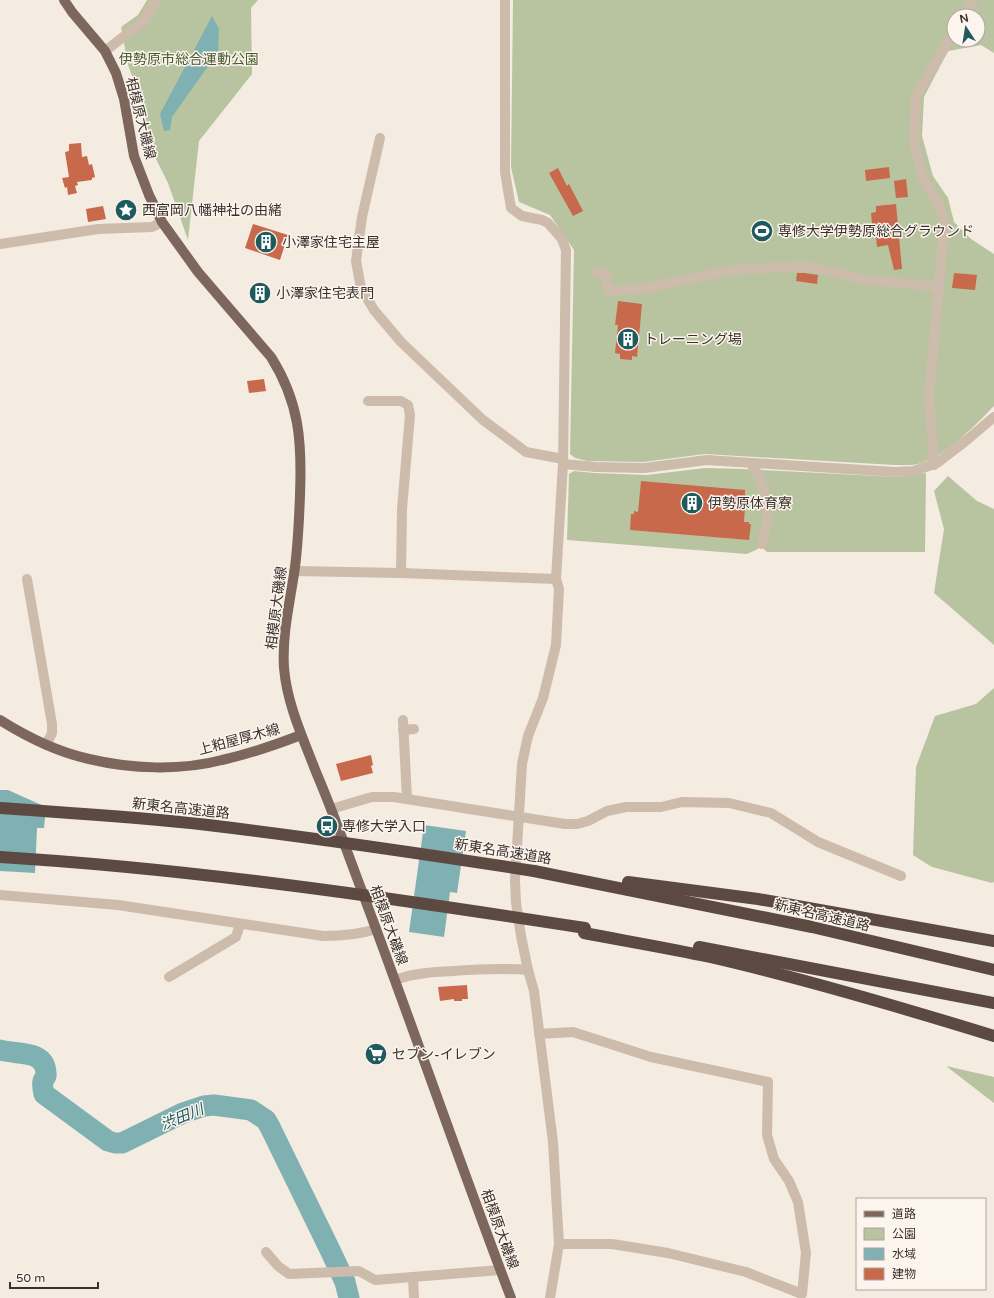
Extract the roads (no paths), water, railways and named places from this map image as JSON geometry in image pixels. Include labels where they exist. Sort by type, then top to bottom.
[{"type":"highway","name":"新東名高速道路","points":[[0,808],[77,813],[206,825],[372,846],[594,880],[812,927],[994,970]]},
{"type":"highway","points":[[0,857],[179,872],[493,913],[552,927],[585,930],[754,957],[994,1003]]},
{"type":"highway","points":[[594,880],[758,898],[994,941]]},
{"type":"highway","points":[[585,930],[754,968],[994,1036]]},
{"type":"main road","name":"相模原大磯線","points":[[64,0],[72,12],[95,37],[105,51],[116,73],[124,99],[134,156],[149,195],[162,222],[198,272],[271,357],[291,397],[299,431],[301,459],[298,541],[283,645],[284,671],[290,700],[301,736],[331,809],[376,929],[511,1298]]},
{"type":"main road","name":"上粕屋厚木線","points":[[0,720],[46,745],[88,759],[151,767],[184,766],[222,760],[301,736]]},
{"type":"street","points":[[105,51],[144,21],[156,0]]},
{"type":"street","points":[[505,0],[505,172],[511,208],[522,216],[542,220],[548,223],[562,239],[566,250],[563,462],[556,579],[560,589],[556,645],[543,698],[528,736],[522,764],[515,880],[516,903],[528,970],[534,991],[553,1142],[559,1244],[550,1298]]},
{"type":"street","points":[[934,465],[929,396],[944,239],[944,220],[938,202],[924,180],[914,143],[916,96],[946,45]]},
{"type":"street","points":[[380,138],[362,217],[356,261],[361,288],[374,310],[401,342],[483,420],[526,452],[563,462],[596,467],[644,468],[707,460],[895,472],[914,471],[934,465],[994,417]]},
{"type":"street","points":[[0,244],[98,229],[152,226],[162,222]]},
{"type":"street","points":[[596,273],[606,274],[608,291],[641,289],[732,270],[806,266],[867,280],[939,287]]},
{"type":"street","points":[[368,401],[401,401],[408,405],[410,415],[402,509],[401,573]]},
{"type":"street","points":[[751,463],[764,487],[768,510],[762,544]]},
{"type":"street","points":[[294,571],[401,573],[556,579]]},
{"type":"street","points":[[27,580],[52,724],[52,733],[46,745]]},
{"type":"street","points":[[407,726],[407,799]]},
{"type":"street","points":[[331,809],[372,797],[407,799],[565,824],[577,824],[607,811],[626,807],[661,808],[682,802],[729,803],[771,813],[818,842],[901,876]]},
{"type":"street","points":[[0,895],[118,905],[323,936],[344,936],[364,933],[376,929]]},
{"type":"street","points":[[169,977],[236,937],[240,924]]},
{"type":"street","points":[[395,980],[422,973],[490,968],[528,970]]},
{"type":"street","points":[[539,1034],[573,1032],[651,1057],[768,1082],[767,1135],[774,1159],[789,1181],[798,1202],[806,1253],[806,1296],[746,1272],[668,1253],[612,1244],[559,1244]]},
{"type":"street","points":[[266,1252],[278,1266],[289,1274],[359,1271],[376,1280],[500,1270]]},
{"type":"street","points":[[414,1277],[414,1298]]},
{"type":"water","points":[[212,16],[219,29],[218,52],[172,117],[170,130],[164,131],[160,114]]},
{"type":"water","points":[[0,790],[8,790],[46,807],[44,828],[37,828],[35,873],[0,871]]},
{"type":"water","points":[[424,825],[466,831],[457,893],[450,892],[444,937],[409,932]]},
{"type":"waterway","name":"渋田川","points":[[0,1050],[29,1054],[41,1060],[46,1074],[43,1080],[44,1094],[108,1141],[115,1143],[122,1143],[183,1113],[204,1106],[214,1105],[251,1110],[266,1120],[345,1282],[349,1298]]},
{"type":"place","name":"西富岡八幡神社の由緒","points":[[126,210]]},
{"type":"place","name":"専修大学伊勢原総合グラウンド","points":[[762,231]]},
{"type":"place","name":"小澤家住宅主屋","points":[[266,242]]},
{"type":"place","name":"小澤家住宅表門","points":[[260,293]]},
{"type":"place","name":"トレーニング場","points":[[628,339]]},
{"type":"place","name":"伊勢原体育寮","points":[[692,503]]},
{"type":"place","name":"専修大学入口","points":[[327,826]]},
{"type":"place","name":"セブン-イレブン","points":[[376,1054]]},
{"type":"park label","name":"伊勢原市総合運動公園","points":[[189,59]]}]
